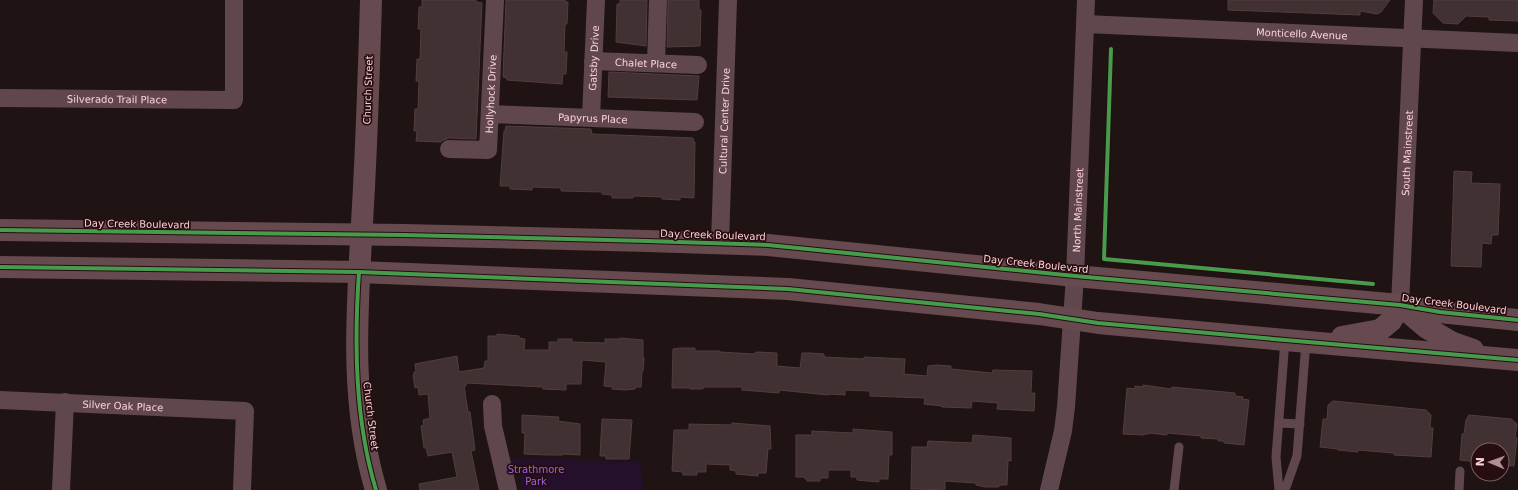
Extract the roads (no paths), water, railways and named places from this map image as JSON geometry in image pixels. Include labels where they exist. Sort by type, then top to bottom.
[{"type":"main road","name":"Church Street","points":[[371,0],[357,308],[359,395],[365,440],[376,490]]},
{"type":"main road","name":"Day Creek Boulevard","points":[[0,230],[768,245],[1075,276],[1400,305],[1440,312],[1518,320]]},
{"type":"main road","points":[[0,267],[359,272],[788,289],[1039,314],[1098,323],[1518,360]]},
{"type":"main road","points":[[1311,342],[1380,330],[1391,321],[1400,305],[1427,328],[1453,343],[1493,358]]},
{"type":"street","name":"Silverado Trail Place","points":[[0,98],[234,100],[234,0]]},
{"type":"street","name":"Hollyhock Drive","points":[[449,149],[488,150],[495,0]]},
{"type":"street","name":"Gatsby Drive","points":[[591,117],[596,0]]},
{"type":"street","points":[[656,63],[658,0]]},
{"type":"street","name":"Cultural Center Drive","points":[[720,243],[728,0]]},
{"type":"street","name":"North Mainstreet","points":[[1049,490],[1063,431],[1072,319],[1086,0]]},
{"type":"street","name":"South Mainstreet","points":[[1400,305],[1414,0]]},
{"type":"street","name":"Monticello Avenue","points":[[1085,24],[1518,43]]},
{"type":"street","name":"Chalet Place","points":[[593,62],[698,65]]},
{"type":"street","name":"Papyrus Place","points":[[490,114],[695,122]]},
{"type":"street","name":"Silver Oak Place","points":[[0,400],[245,411],[242,490]]},
{"type":"street","points":[[61,490],[65,402]]},
{"type":"street","points":[[492,404],[493,426],[508,490]]},
{"type":"lane","points":[[1280,490],[1276,457],[1285,340]]},
{"type":"lane","points":[[1285,490],[1297,456],[1311,342]]},
{"type":"lane","points":[[1279,422],[1300,424]]},
{"type":"lane","points":[[1174,490],[1179,447]]},
{"type":"lane","points":[[1459,490],[1460,471]]},
{"type":"park label","name":"Strathmore Park","points":[[536,474]]}]
